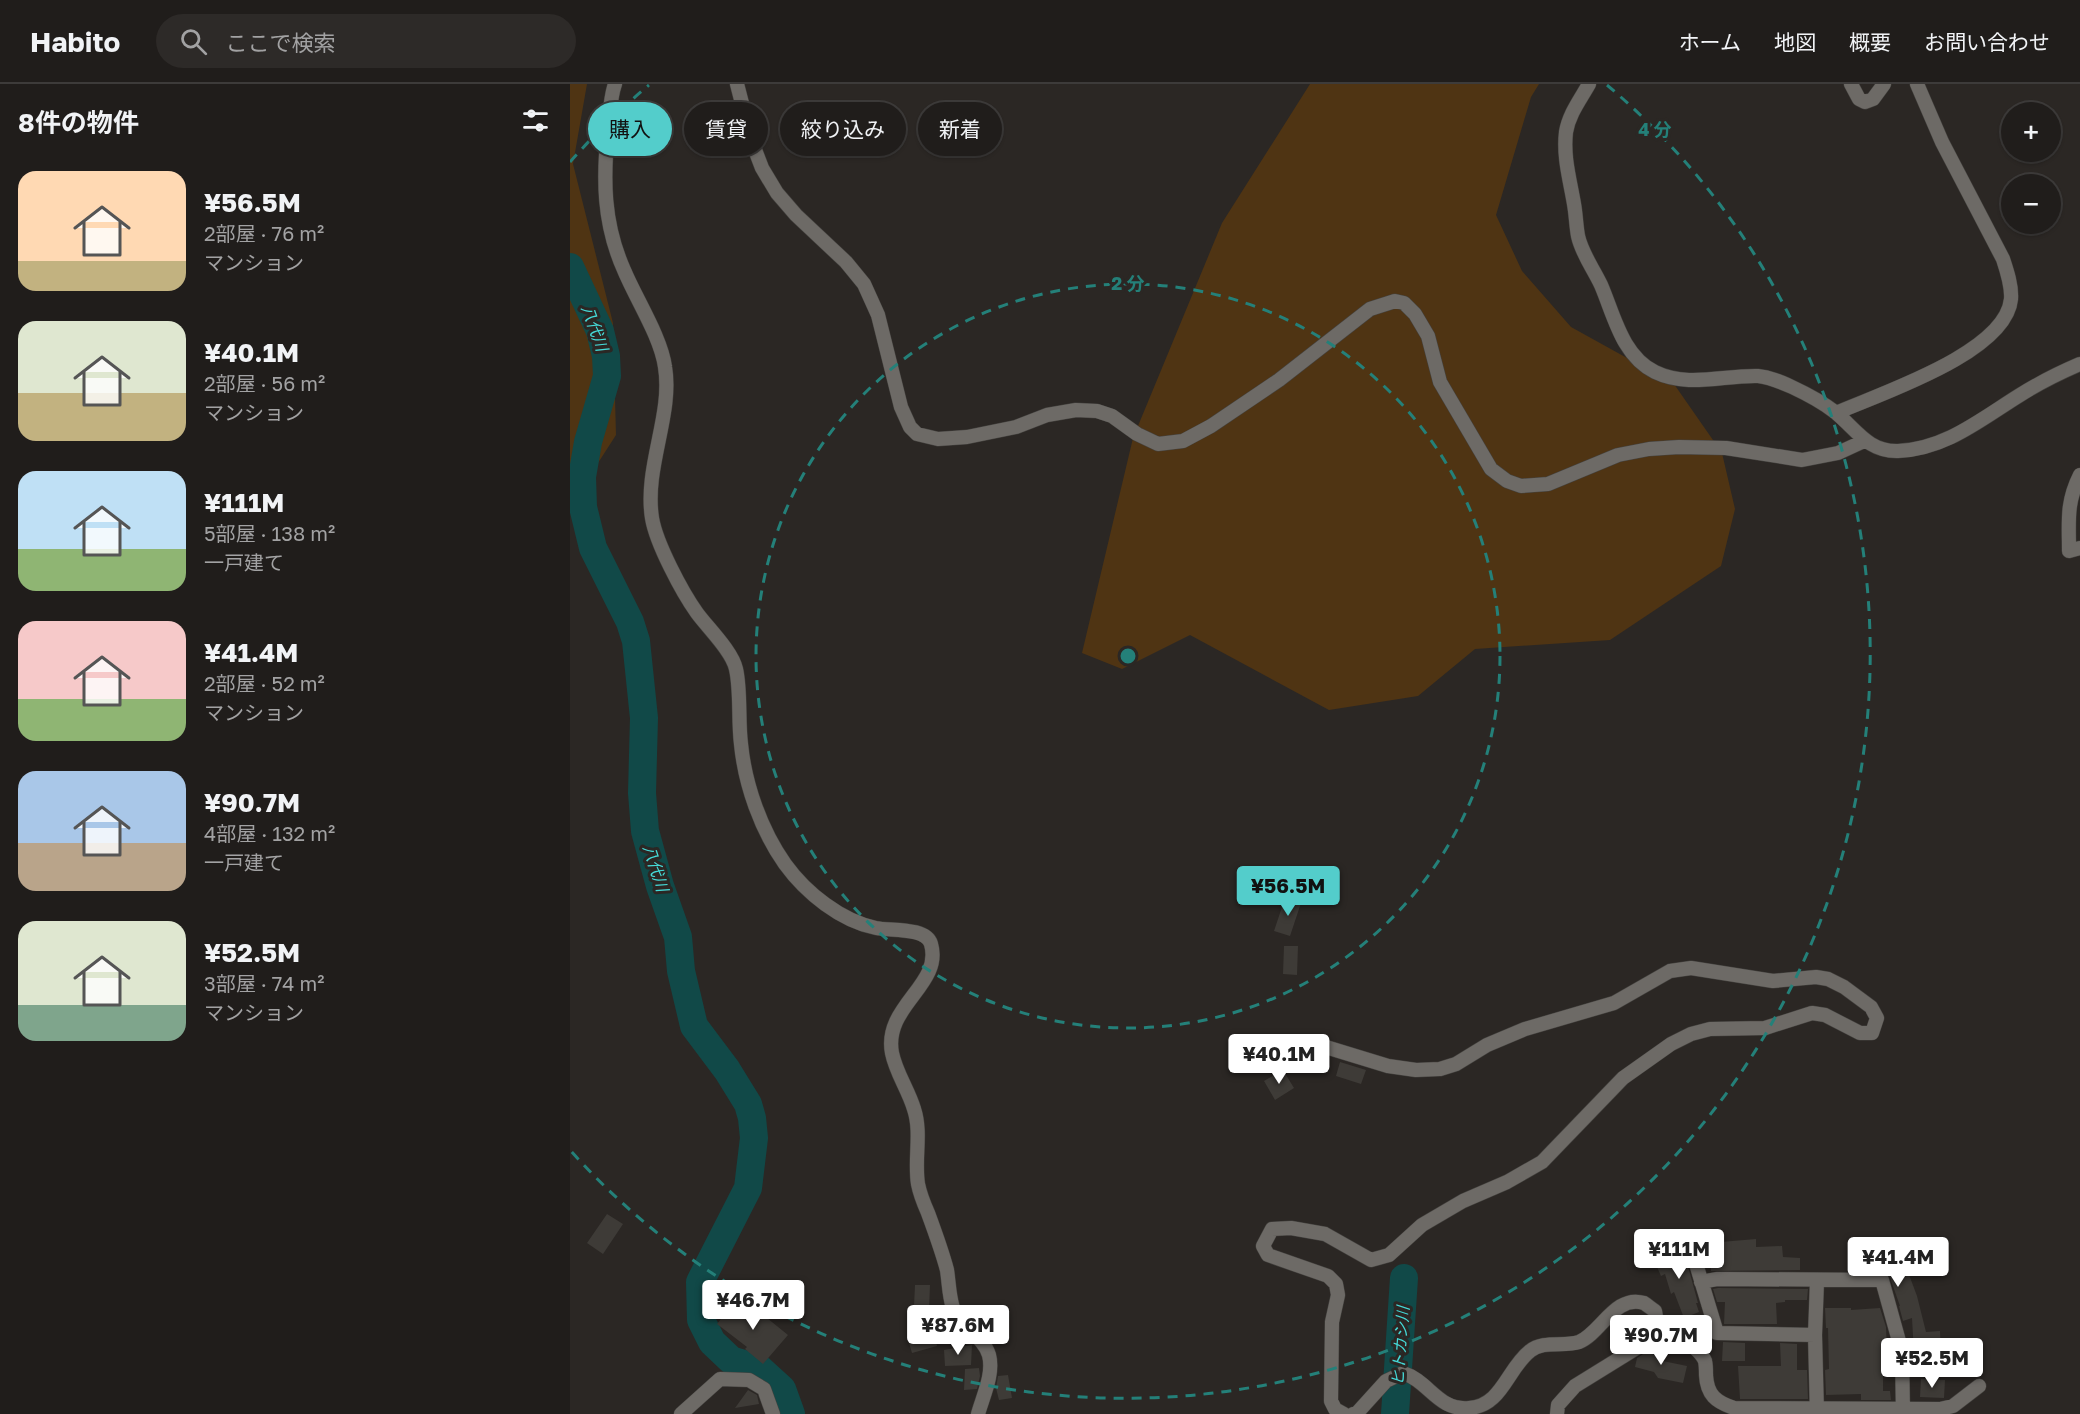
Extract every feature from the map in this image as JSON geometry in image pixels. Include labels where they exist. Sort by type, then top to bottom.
[{"type":"street","points":[[615,84],[604,163],[607,221],[622,267],[660,348],[665,365],[667,389],[651,489],[652,519],[661,546],[694,609],[736,667],[741,747],[753,797],[763,824],[783,861],[798,880],[828,906],[858,924],[880,929],[906,930],[927,936],[931,941],[933,959],[922,985],[902,1008],[892,1027],[891,1047],[896,1070],[914,1109],[918,1129],[916,1159],[918,1187],[947,1270],[953,1308],[958,1319],[978,1338],[988,1352],[991,1368],[978,1414]]},
{"type":"street","points":[[737,84],[752,142],[762,168],[777,193],[796,215],[846,262],[864,284],[878,315],[901,407],[910,427],[917,434],[938,439],[967,437],[1016,427],[1047,415],[1076,410],[1096,411],[1112,416],[1137,434],[1158,444],[1183,441],[1212,426],[1279,380],[1370,309],[1395,301],[1404,303],[1415,314],[1428,336],[1440,382],[1491,469],[1507,481],[1521,486],[1554,482],[1618,455],[1649,449],[1726,448],[1802,460],[1838,453],[1864,441]]},
{"type":"street","points":[[1589,84],[1568,120],[1565,152],[1578,236],[1628,347],[1640,362],[1654,372],[1692,380],[1759,376],[1775,380],[1813,398],[1836,413],[1864,441],[1880,450],[1895,452],[1936,444],[1978,424],[2054,375],[2080,364]]},
{"type":"street","points":[[1851,84],[1859,99],[1864,102],[1873,99],[1884,84]]},
{"type":"street","points":[[1836,413],[1915,381],[1970,351],[1987,338],[1998,325],[2011,301],[2008,274],[2003,259],[1942,142],[1917,84]]},
{"type":"street","points":[[2080,475],[2069,503],[2069,551],[2080,548]]},
{"type":"street","points":[[1316,1044],[1388,1066],[1416,1070],[1440,1069],[1456,1064],[1487,1045],[1525,1029],[1614,1003],[1670,971],[1691,968],[1773,981],[1816,977],[1828,979],[1844,987],[1870,1007],[1876,1018],[1872,1033],[1860,1032],[1825,1014],[1812,1013],[1765,1028],[1710,1029],[1691,1034],[1671,1044],[1623,1078],[1542,1162],[1422,1225],[1389,1255],[1378,1260],[1371,1260],[1325,1234],[1291,1228],[1272,1229],[1263,1246],[1268,1255],[1328,1276],[1336,1284],[1338,1295],[1332,1322],[1331,1401],[1335,1409],[1344,1414]]},
{"type":"street","points":[[1694,1257],[1717,1333],[1815,1335]]},
{"type":"street","points":[[1701,1282],[1717,1278],[1882,1280],[1902,1352],[1903,1411]]},
{"type":"street","points":[[1817,1281],[1815,1335],[1817,1412]]},
{"type":"street","points":[[1353,1414],[1357,1413],[1386,1381],[1403,1373],[1414,1377],[1448,1407],[1469,1408],[1490,1403],[1504,1386],[1517,1362],[1533,1349],[1579,1341],[1590,1334],[1617,1308],[1629,1304],[1643,1303],[1655,1311],[1657,1323],[1651,1339],[1575,1386],[1558,1405],[1557,1414]]},
{"type":"street","points":[[1657,1323],[1665,1324],[1705,1360],[1706,1382],[1710,1395],[1734,1411],[1817,1412],[1940,1409],[1953,1406],[1979,1386]]},
{"type":"street","points":[[681,1414],[720,1379],[749,1380],[764,1389],[773,1414]]},
{"type":"shaded area","points":[[570,84],[587,84],[573,164],[613,323],[616,435],[580,491],[570,492]]},
{"type":"shaded area","points":[[1310,84],[1539,84],[1531,97],[1496,215],[1522,271],[1571,327],[1674,384],[1722,453],[1735,509],[1721,566],[1610,640],[1475,649],[1418,696],[1329,710],[1190,635],[1122,669],[1082,653],[1133,438],[1222,223]]},
{"type":"building","points":[[1285,898],[1301,903],[1290,936],[1274,931]]},
{"type":"building","points":[[1284,946],[1298,946],[1297,975],[1283,974]]},
{"type":"building","points":[[1340,1062],[1366,1070],[1361,1084],[1336,1076]]},
{"type":"building","points":[[1283,1070],[1294,1088],[1275,1100],[1264,1081]]},
{"type":"building","points":[[607,1214],[623,1224],[603,1254],[587,1243]]},
{"type":"building","points":[[1756,1239],[1756,1247],[1782,1246],[1783,1257],[1800,1258],[1800,1270],[1711,1271],[1709,1243]]},
{"type":"building","points":[[1901,1240],[1926,1332],[1940,1331],[1941,1353],[1914,1354],[1912,1318],[1903,1321],[1887,1269],[1851,1270],[1848,1250],[1862,1248],[1861,1243],[1873,1242],[1873,1246]]},
{"type":"building","points":[[1678,1247],[1689,1270],[1699,1312],[1684,1318],[1674,1292],[1671,1294],[1665,1274],[1661,1276],[1653,1258]]},
{"type":"building","points":[[915,1285],[930,1285],[929,1311],[937,1346],[912,1353],[907,1336],[920,1332],[914,1306]]},
{"type":"building","points":[[1713,1289],[1808,1289],[1807,1300],[1785,1300],[1785,1302],[1776,1303],[1777,1324],[1724,1324],[1725,1302],[1717,1302]]},
{"type":"building","points":[[741,1299],[768,1316],[767,1318],[788,1335],[763,1364],[745,1349],[747,1347],[717,1324],[727,1311],[731,1314]]},
{"type":"building","points":[[1825,1308],[1851,1308],[1851,1310],[1880,1308],[1886,1327],[1887,1351],[1883,1351],[1883,1391],[1890,1391],[1891,1400],[1861,1400],[1861,1394],[1826,1395],[1825,1370],[1829,1369]]},
{"type":"building","points":[[1662,1342],[1658,1360],[1687,1366],[1683,1383],[1658,1378],[1654,1372],[1635,1367],[1637,1358]]},
{"type":"building","points":[[1723,1342],[1745,1343],[1745,1361],[1722,1361]]},
{"type":"building","points":[[1780,1343],[1797,1344],[1797,1370],[1807,1370],[1808,1399],[1740,1399],[1738,1366],[1781,1366]]},
{"type":"building","points":[[972,1345],[971,1365],[945,1366],[944,1350]]},
{"type":"building","points":[[1920,1357],[1922,1375],[1911,1375],[1911,1358]]},
{"type":"building","points":[[979,1368],[977,1389],[964,1390],[965,1369]]},
{"type":"building","points":[[1008,1375],[1012,1398],[999,1400],[996,1388],[998,1376]]},
{"type":"building","points":[[1921,1379],[1945,1380],[1944,1398],[1920,1397]]},
{"type":"building","points":[[748,1390],[757,1395],[759,1404],[735,1408]]},
{"type":"waterway","name":"八代川","points":[[570,267],[600,331],[606,356],[607,376],[588,442],[582,477],[583,507],[593,548],[630,622],[636,641],[644,718],[642,793],[645,831],[660,886],[678,937],[681,971],[694,1026],[727,1070],[748,1104],[752,1118],[754,1138],[748,1188],[700,1282],[701,1320],[712,1342],[731,1360],[760,1369],[782,1389],[791,1414]]},
{"type":"waterway","name":"ヒトカシ川","points":[[1395,1414],[1404,1278]]}]
